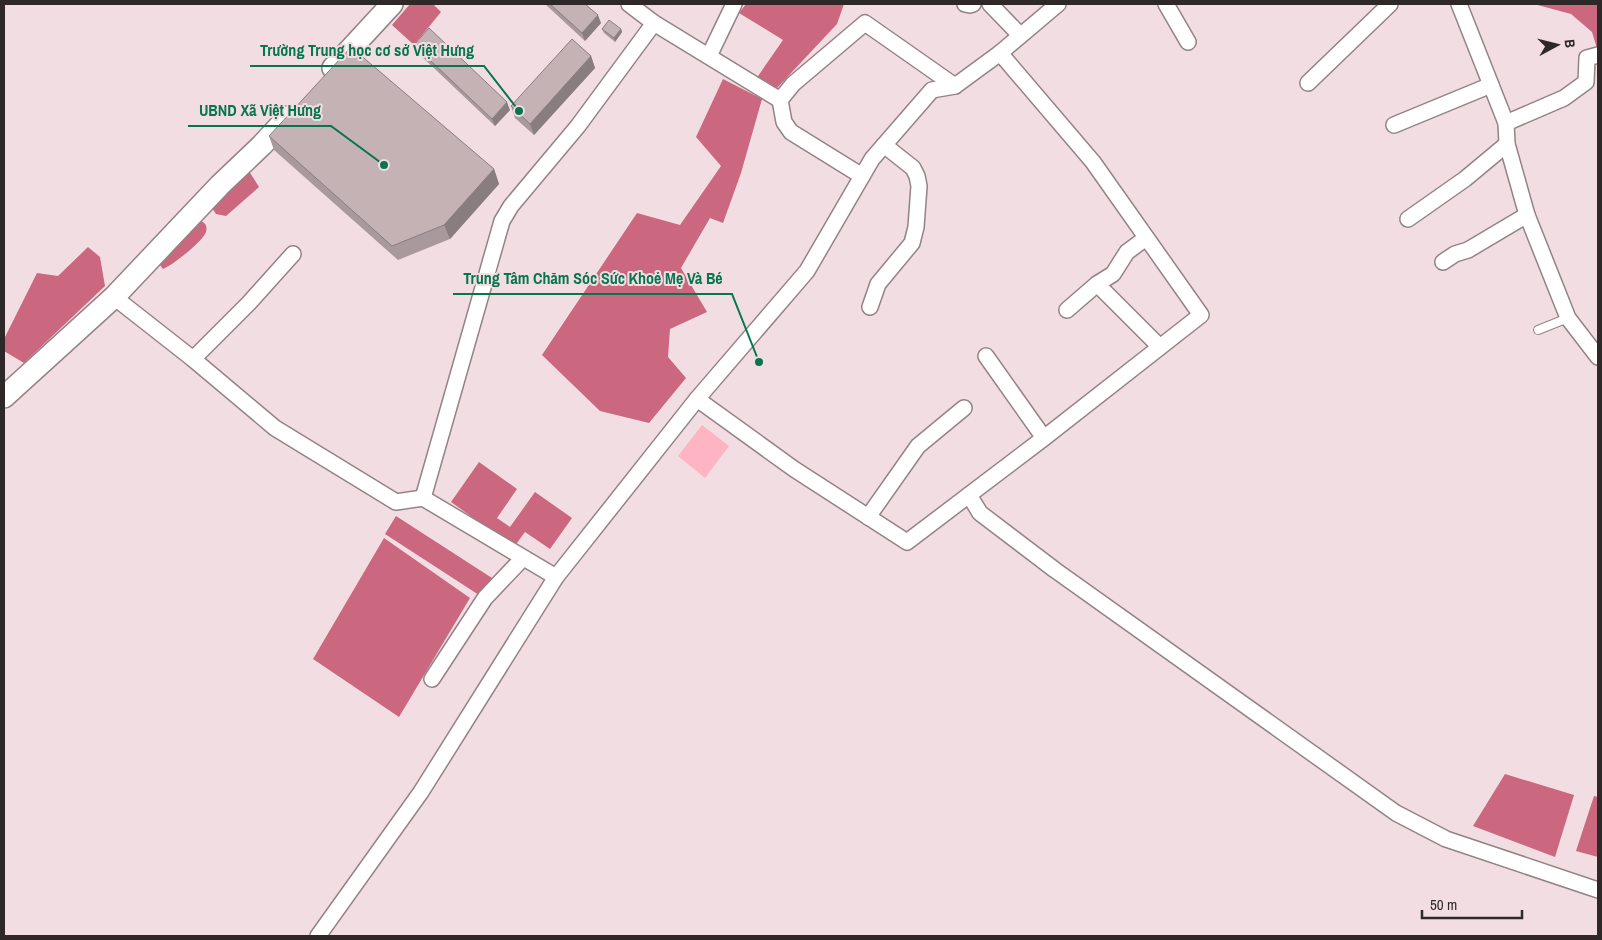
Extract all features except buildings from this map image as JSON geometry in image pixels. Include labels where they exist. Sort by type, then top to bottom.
[{"type":"main road","points":[[320,82],[392,4]]},
{"type":"main road","points":[[6,391],[114,297],[220,185],[270,142],[300,103]]},
{"type":"street","points":[[629,4],[654,23],[780,100],[784,122],[791,132],[862,176]]},
{"type":"street","points":[[709,56],[734,4]]},
{"type":"street","points":[[965,4],[972,4]]},
{"type":"street","points":[[990,4],[1020,35]]},
{"type":"street","points":[[318,936],[421,792],[556,577],[698,399],[807,271],[872,159],[932,90],[955,86],[1000,53],[1058,4]]},
{"type":"street","points":[[1166,4],[1188,42]]},
{"type":"street","points":[[1308,82],[1389,4]]},
{"type":"street","points":[[1459,4],[1506,123],[1506,144],[1527,215],[1568,318],[1598,356]]},
{"type":"street","points":[[423,498],[502,221],[510,206],[578,126],[654,23]]},
{"type":"street","points":[[780,100],[794,84],[865,23],[955,86]]},
{"type":"street","points":[[698,399],[794,469],[907,542],[1201,315],[1093,162],[1000,53]]},
{"type":"street","points":[[1506,123],[1564,98],[1586,82],[1593,57]]},
{"type":"street","points":[[1394,125],[1491,85]]},
{"type":"street","points":[[1408,219],[1465,179],[1506,144]]},
{"type":"street","points":[[870,307],[878,284],[912,243],[916,227],[919,186],[917,176],[913,168],[884,145]]},
{"type":"street","points":[[1444,262],[1455,254],[1468,250],[1527,215]]},
{"type":"street","points":[[1066,310],[1097,284],[1113,274],[1127,252],[1146,238]]},
{"type":"street","points":[[192,359],[249,303],[293,254]]},
{"type":"street","points":[[1097,284],[1160,348]]},
{"type":"street","points":[[114,297],[275,428],[396,502],[423,498],[556,577]]},
{"type":"street","points":[[986,356],[1044,438]]},
{"type":"street","points":[[868,517],[918,446],[964,408]]},
{"type":"street","points":[[969,495],[980,513],[1055,570],[1396,813],[1446,839],[1598,890]]},
{"type":"street","points":[[432,679],[485,598],[524,558]]},
{"type":"lane","points":[[1538,330],[1568,318]]},
{"type":"shaded area","points":[[410,4],[433,4],[441,12],[414,45],[392,25]]},
{"type":"shaded area","points":[[746,4],[844,4],[837,24],[777,88],[756,79],[783,40],[739,13]]},
{"type":"shaded area","points":[[1534,4],[1598,4],[1598,52],[1592,32],[1571,14]]},
{"type":"shaded area","points":[[723,79],[762,99],[741,173],[723,223],[710,218],[681,268],[707,312],[670,329],[668,357],[686,378],[649,423],[600,411],[542,355],[637,213],[680,225],[721,166],[696,137]]},
{"type":"shaded area","points":[[247,168],[259,187],[226,216],[216,214],[210,205]]},
{"type":"shaded area","points":[[199,220],[206,226],[204,236],[174,263],[163,269],[156,260]]},
{"type":"shaded area","points":[[88,247],[100,257],[105,286],[24,363],[4,351],[4,339],[37,273],[58,276]]},
{"type":"shaded area","points":[[702,425],[729,446],[705,478],[678,456]]},
{"type":"shaded area","points":[[479,462],[517,489],[497,518],[510,527],[535,492],[572,518],[550,549],[525,532],[514,547],[451,502]]},
{"type":"shaded area","points":[[396,516],[492,578],[479,595],[385,534]]},
{"type":"shaded area","points":[[384,538],[470,598],[399,717],[313,659]]},
{"type":"shaded area","points":[[1505,774],[1574,795],[1555,857],[1473,826]]},
{"type":"shaded area","points":[[1594,796],[1598,797],[1598,857],[1576,851]]},
{"type":"place","name":"Trường Trung học cơ sở Việt Hưng","points":[[519,111]]},
{"type":"place","name":"UBND Xã Việt Hưng","points":[[384,165]]},
{"type":"place","name":"Trung Tâm Chăm Sóc Sức Khoẻ Mẹ Và Bé","points":[[759,362]]}]
